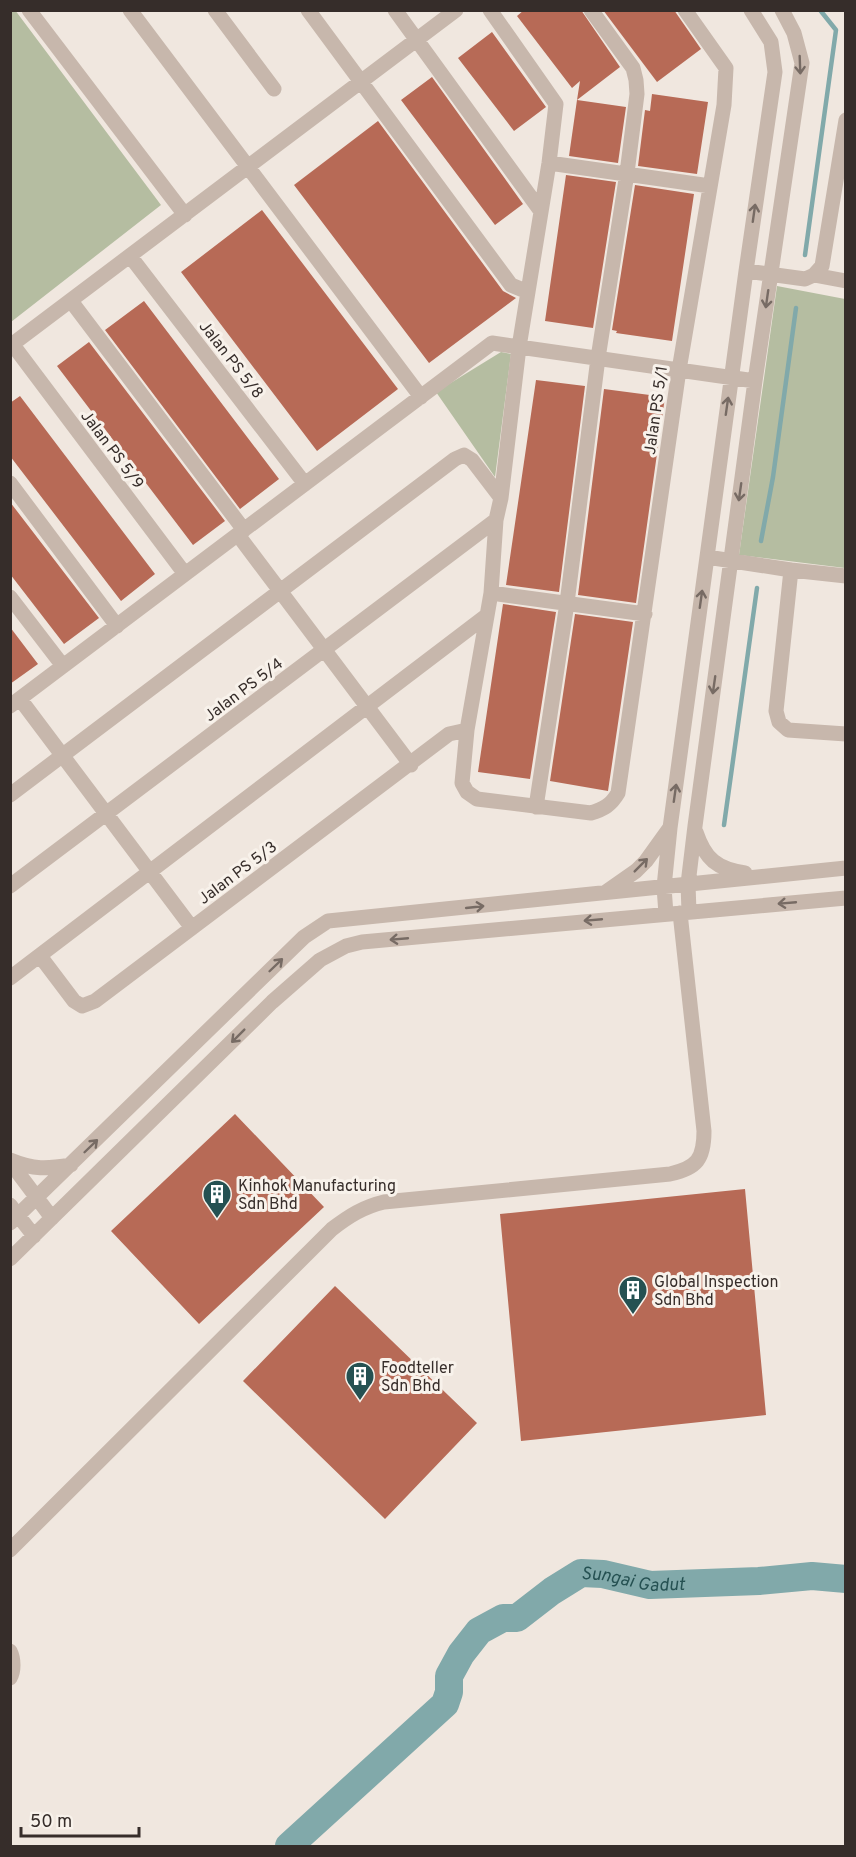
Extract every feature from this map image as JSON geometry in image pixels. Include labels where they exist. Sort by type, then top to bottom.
[{"type":"street","points":[[29,10],[184,215]]},
{"type":"street","points":[[130,10],[420,397]]},
{"type":"street","points":[[215,10],[274,89]]},
{"type":"street","points":[[308,10],[512,285],[528,292]]},
{"type":"street","points":[[395,10],[540,210]]},
{"type":"street","points":[[12,346],[456,10]]},
{"type":"street","points":[[490,10],[556,104],[549,162],[519,347],[501,498],[496,520],[490,593],[467,730],[462,783],[467,792],[477,799],[536,807],[567,603],[598,358],[637,94],[633,68],[591,10]]},
{"type":"street","name":"Jalan PS 5/1","points":[[536,807],[591,813],[604,809],[613,802],[618,793],[679,370],[724,105],[726,68],[686,10]]},
{"type":"street","points":[[10,1550],[332,1229],[352,1213],[366,1206],[384,1202],[670,1174],[682,1171],[700,1158],[704,1149],[704,1131],[678,913],[664,887],[706,557],[775,72],[771,42],[751,10]]},
{"type":"street","points":[[678,913],[688,884],[755,381],[802,63],[794,33],[782,10]]},
{"type":"street","points":[[746,271],[805,279],[814,275],[822,266],[845,127]]},
{"type":"street","points":[[549,162],[710,186]]},
{"type":"street","name":"Jalan PS 5/8","points":[[130,256],[305,483]]},
{"type":"street","points":[[814,275],[846,281]]},
{"type":"street","points":[[71,301],[241,532],[280,591],[411,765]]},
{"type":"street","points":[[192,928],[63,756],[15,702],[492,343],[755,381]]},
{"type":"street","name":"Jalan PS 5/9","points":[[12,346],[185,574]]},
{"type":"street","points":[[10,795],[455,459],[464,455],[472,460],[501,498]]},
{"type":"street","points":[[10,483],[117,626]]},
{"type":"street","name":"Jalan PS 5/4","points":[[10,886],[496,520]]},
{"type":"street","points":[[706,557],[846,576]]},
{"type":"street","points":[[791,570],[776,711],[779,722],[788,730],[846,734]]},
{"type":"street","points":[[490,593],[645,614]]},
{"type":"street","points":[[10,597],[63,666]]},
{"type":"street","points":[[10,978],[486,616]]},
{"type":"street","name":"Jalan PS 5/3","points":[[40,956],[74,1001],[82,1006],[95,1001],[411,765],[449,734],[467,730]]},
{"type":"street","points":[[695,826],[701,846],[718,866],[731,871],[764,876]]},
{"type":"street","points":[[603,893],[636,871],[670,828]]},
{"type":"street","points":[[34,1236],[13,1214],[37,1199],[304,937],[328,921],[846,868]]},
{"type":"street","points":[[10,1258],[272,1002],[320,960],[346,946],[362,942],[846,898]]},
{"type":"street","points":[[10,1161],[45,1169],[71,1165]]},
{"type":"street","points":[[10,1161],[52,1218]]},
{"type":"street","points":[[10,1652],[13,1656],[13,1674],[10,1678]]},
{"type":"green space","points":[[15,10],[161,205],[11,322],[10,11]]},
{"type":"green space","points":[[777,286],[845,299],[845,568],[739,555]]},
{"type":"green space","points":[[501,352],[511,354],[495,477],[436,392]]},
{"type":"building","points":[[524,10],[581,10],[620,67],[577,100],[580,81],[572,88],[517,16]]},
{"type":"building","points":[[603,10],[674,10],[701,49],[657,82]]},
{"type":"building","points":[[492,32],[546,107],[514,131],[458,58]]},
{"type":"building","points":[[432,77],[523,204],[495,225],[401,100]]},
{"type":"building","points":[[652,94],[708,102],[697,174],[638,166],[645,110],[650,111]]},
{"type":"building","points":[[577,100],[626,107],[618,163],[569,156]]},
{"type":"building","points":[[378,121],[503,291],[516,298],[429,363],[294,185]]},
{"type":"building","points":[[566,175],[616,182],[593,328],[545,321]]},
{"type":"building","points":[[635,185],[694,194],[672,341],[616,333],[617,331],[612,330]]},
{"type":"building","points":[[262,210],[398,389],[317,451],[181,272]]},
{"type":"building","points":[[144,301],[279,479],[240,509],[105,330]]},
{"type":"building","points":[[89,342],[225,521],[193,545],[57,366]]},
{"type":"building","points":[[536,380],[585,386],[559,592],[506,585]]},
{"type":"building","points":[[604,389],[665,397],[636,603],[578,595]]},
{"type":"building","points":[[20,396],[155,574],[121,601],[10,456],[10,403]]},
{"type":"building","points":[[10,502],[99,618],[64,644],[10,574]]},
{"type":"building","points":[[503,604],[556,612],[530,779],[478,772]]},
{"type":"building","points":[[575,614],[633,622],[608,791],[550,781]]},
{"type":"building","points":[[10,627],[38,664],[10,684]]},
{"type":"building","name":"Kinhok Manufacturing Sdn Bhd","points":[[235,1114],[324,1207],[199,1324],[111,1231]]},
{"type":"building","name":"Global Inspection Sdn Bhd","points":[[745,1189],[766,1415],[521,1441],[500,1214]]},
{"type":"building","name":"Foodteller Sdn Bhd","points":[[335,1286],[477,1423],[385,1519],[243,1381]]},
{"type":"waterway","points":[[805,255],[836,30],[820,10]]},
{"type":"waterway","points":[[761,541],[773,477],[796,308]]},
{"type":"waterway","points":[[724,825],[757,588]]},
{"type":"waterway","name":"Sungai Gadut","points":[[289,1846],[445,1704],[449,1692],[449,1676],[461,1654],[479,1631],[503,1618],[517,1618],[552,1591],[581,1573],[603,1574],[650,1585],[759,1581],[812,1576],[846,1579]]},
{"type":"place","name":"Kinhok Manufacturing Sdn Bhd","points":[[217,1220]]},
{"type":"place","name":"Global Inspection Sdn Bhd","points":[[633,1316]]},
{"type":"place","name":"Foodteller Sdn Bhd","points":[[360,1402]]}]
